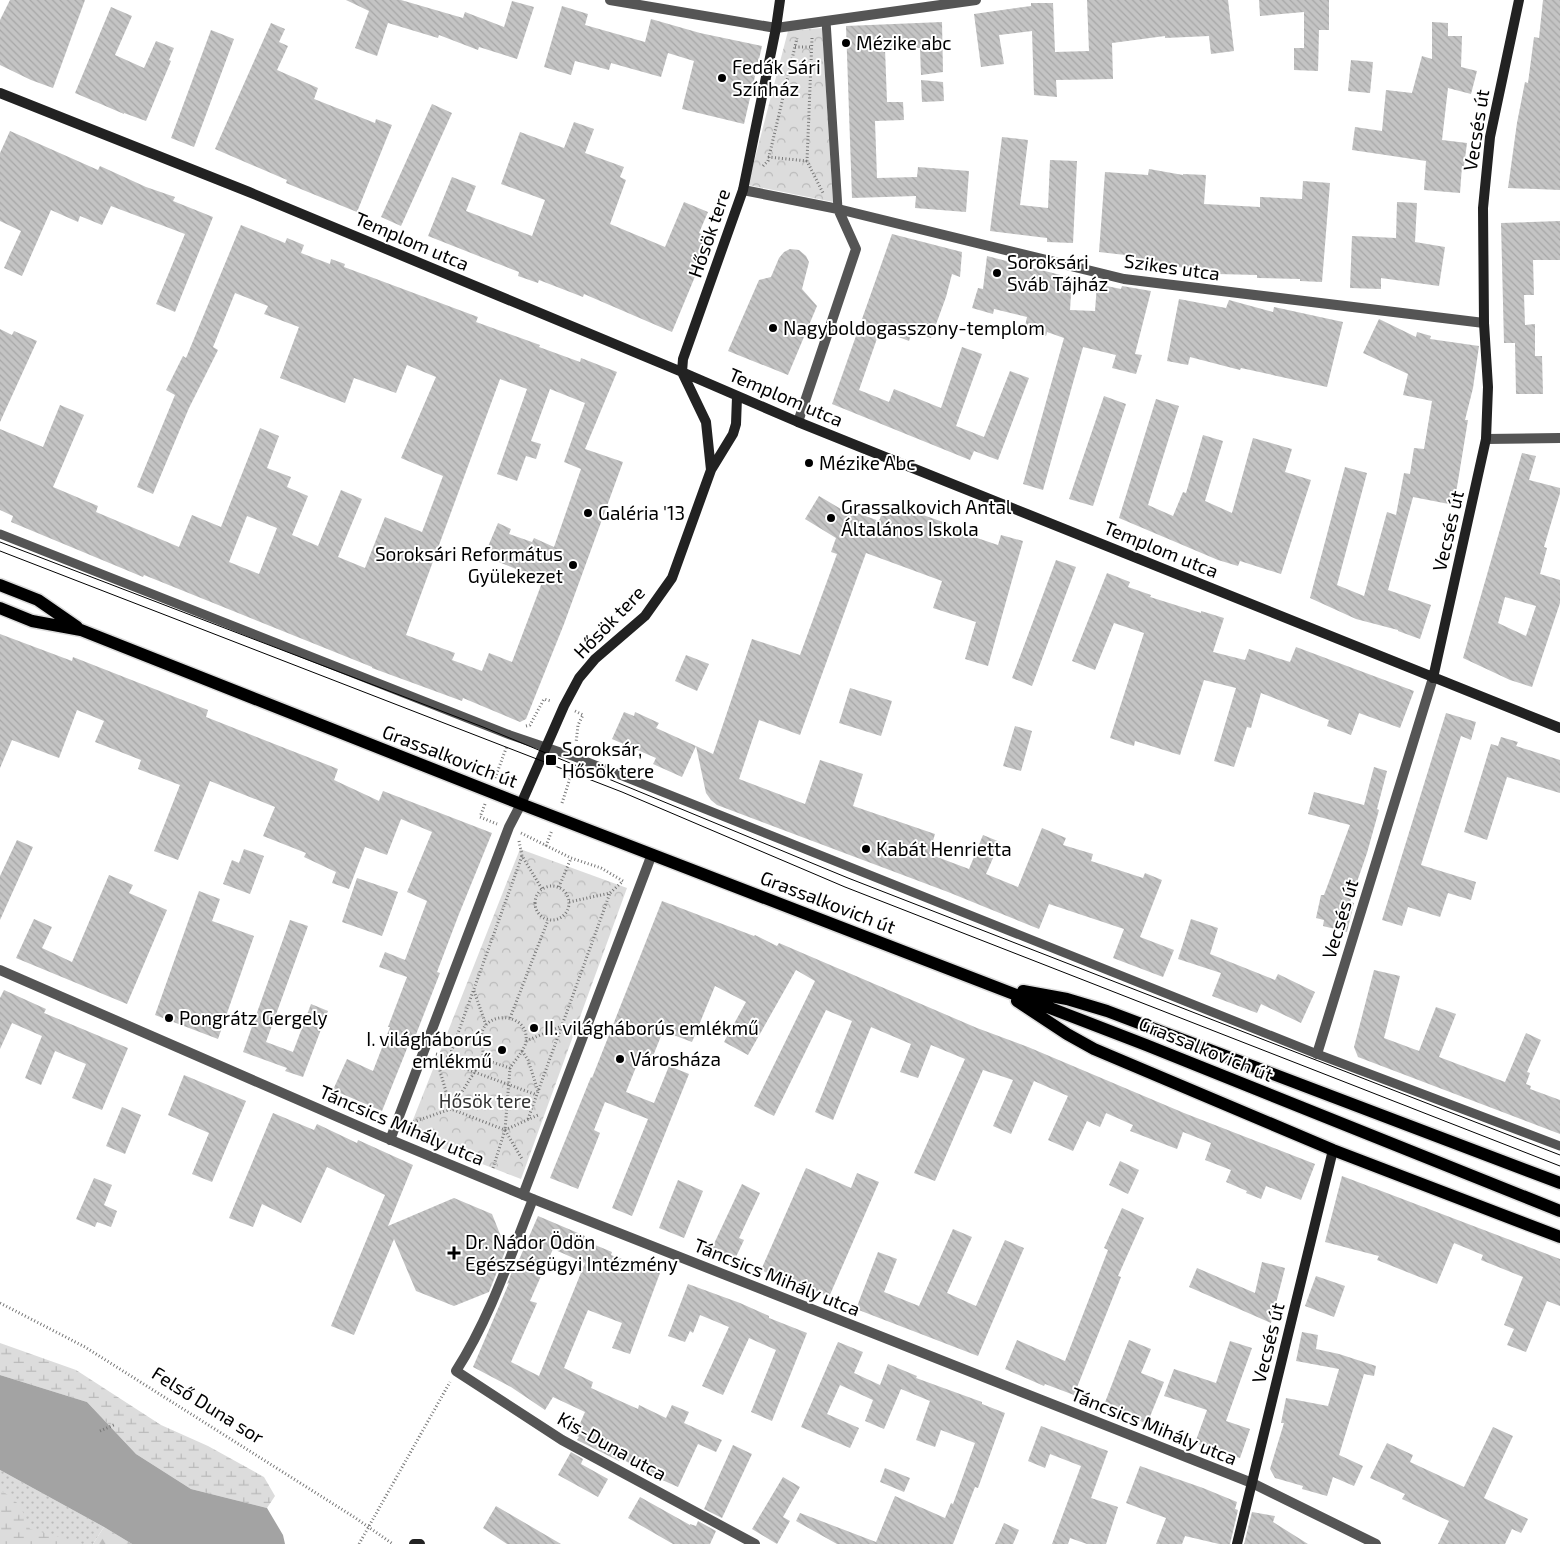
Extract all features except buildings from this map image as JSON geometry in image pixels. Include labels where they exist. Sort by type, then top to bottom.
[{"type":"main road","name":"Grassalkovich út","points":[[0,585],[38,600],[82,630]]},
{"type":"main road","name":"Grassalkovich út","points":[[0,608],[32,620],[82,630],[521,804],[989,984],[1560,1211]]},
{"type":"main road","points":[[989,984],[1094,1049],[1333,1150],[1560,1237]]},
{"type":"main road","points":[[989,984],[1067,1000],[1107,1011],[1560,1183]]},
{"type":"street","points":[[610,0],[776,28],[976,0]]},
{"type":"street","name":"Hősök tere","points":[[390,1140],[509,828],[564,706],[580,678],[595,659],[645,616],[672,578],[711,470],[706,422],[682,372],[684,358],[743,190],[780,0]]},
{"type":"street","name":"Vecsés út","points":[[1317,1054],[1433,678],[1486,439],[1488,388],[1484,324],[1484,199],[1490,137],[1518,0]]},
{"type":"street","name":"Templom utca","points":[[0,92],[249,192],[798,422],[1560,728]]},
{"type":"street","name":"Szikes utca","points":[[743,190],[834,208],[1124,279],[1484,324]]},
{"type":"street","points":[[798,422],[856,249],[834,208]]},
{"type":"street","points":[[711,470],[733,434],[736,424],[737,397]]},
{"type":"street","points":[[1486,439],[1560,438]]},
{"type":"street","points":[[523,1195],[652,854]]},
{"type":"street","name":"Táncsics Mihály utca","points":[[0,970],[390,1140],[523,1195],[1252,1483],[1376,1544]]},
{"type":"street","name":"Vecsés út","points":[[1237,1544],[1333,1150]]},
{"type":"street","points":[[456,1371],[470,1349],[492,1302],[533,1199]]},
{"type":"street","name":"Kis-Duna utca","points":[[456,1371],[562,1440],[755,1544]]},
{"type":"street","points":[[414,1544],[420,1544]]},
{"type":"lane","points":[[826,21],[834,208]]},
{"type":"lane","points":[[0,534],[510,736],[575,757],[1317,1054],[1560,1146]]},
{"type":"path","points":[[814,23],[807,161],[834,208]]},
{"type":"path","points":[[761,168],[768,157],[800,25]]},
{"type":"path","points":[[795,46],[812,47]]},
{"type":"path","points":[[768,157],[807,161]]},
{"type":"path","points":[[542,889],[522,856],[517,830],[571,858],[601,868],[623,881],[610,892],[569,902]]},
{"type":"path","points":[[449,1058],[522,856]]},
{"type":"path","points":[[559,887],[571,858]]},
{"type":"path","points":[[550,886],[559,887],[566,893],[569,902],[566,912],[558,919],[548,920],[537,913],[534,900],[542,889],[550,886]]},
{"type":"path","points":[[528,1119],[564,1025],[610,892]]},
{"type":"path","points":[[510,1018],[548,920]]},
{"type":"path","points":[[474,991],[486,1025]]},
{"type":"path","points":[[451,1110],[482,1059],[480,1038],[486,1025],[497,1018],[510,1018],[519,1023],[524,1031],[526,1041],[522,1051],[510,1068],[505,1130],[489,1181]]},
{"type":"path","points":[[526,1041],[564,1025]]},
{"type":"path","points":[[434,1050],[451,1110]]},
{"type":"path","points":[[522,1051],[528,1060],[538,1093]]},
{"type":"path","points":[[435,1054],[452,1058],[456,1065],[474,1072],[538,1093]]},
{"type":"path","points":[[482,1059],[510,1068]]},
{"type":"path","points":[[505,1130],[556,1107]]},
{"type":"path","points":[[405,1125],[451,1110],[505,1130],[531,1174]]},
{"type":"path","name":"Felső Duna sor","points":[[0,1303],[85,1347],[393,1544]]},
{"type":"path","points":[[359,1544],[456,1371]]},
{"type":"path","points":[[100,1432],[116,1424]]},
{"type":"green space","points":[[822,28],[833,202],[748,185],[788,31]]},
{"type":"green space","name":"Hősök tere","points":[[520,849],[627,888],[521,1179],[407,1135]]},
{"type":"green space","points":[[0,1343],[76,1370],[161,1425],[208,1446],[264,1477],[275,1496],[267,1508],[191,1489],[136,1454],[87,1402],[0,1375]]},
{"type":"green space","points":[[0,1470],[104,1527],[93,1544],[0,1544]]},
{"type":"green space","points":[[0,1490],[20,1506],[30,1529],[77,1542],[78,1544],[0,1544]]},
{"type":"green space","points":[[104,1527],[132,1544],[93,1544]]},
{"type":"shaded area","points":[[0,1375],[87,1402],[136,1454],[191,1489],[267,1508],[283,1535],[285,1544],[132,1544],[0,1470]]},
{"type":"tram line","points":[[0,542],[483,727],[848,878],[1560,1155]]},
{"type":"tram line","points":[[0,551],[622,792],[845,887],[1560,1166]]},
{"type":"place","name":"Mézike abc","points":[[846,43]]},
{"type":"place","name":"Fedák Sári Színház","points":[[722,78]]},
{"type":"place","name":"Soroksári Sváb Tájház","points":[[997,273]]},
{"type":"place","name":"Nagyboldogasszony-templom","points":[[773,328]]},
{"type":"place","name":"Mézike Abc","points":[[809,463]]},
{"type":"place","name":"Galéria '13","points":[[588,513]]},
{"type":"place","name":"Grassalkovich Antal Általános Iskola","points":[[831,518]]},
{"type":"place","name":"Soroksári Református Gyülekezet","points":[[573,565]]},
{"type":"place","name":"Soroksár, Hősök tere","points":[[551,760]]},
{"type":"place","name":"Kabát Henrietta","points":[[866,849]]},
{"type":"place","name":"Pongrátz Gergely","points":[[169,1018]]},
{"type":"place","name":"II. világháborús emlékmű","points":[[534,1028]]},
{"type":"place","name":"I. világháborús emlékmű","points":[[502,1050]]},
{"type":"place","name":"Városháza","points":[[620,1059]]},
{"type":"place","name":"Dr. Nádor Ödön Egészségügyi Intézmény","points":[[454,1253]]}]
